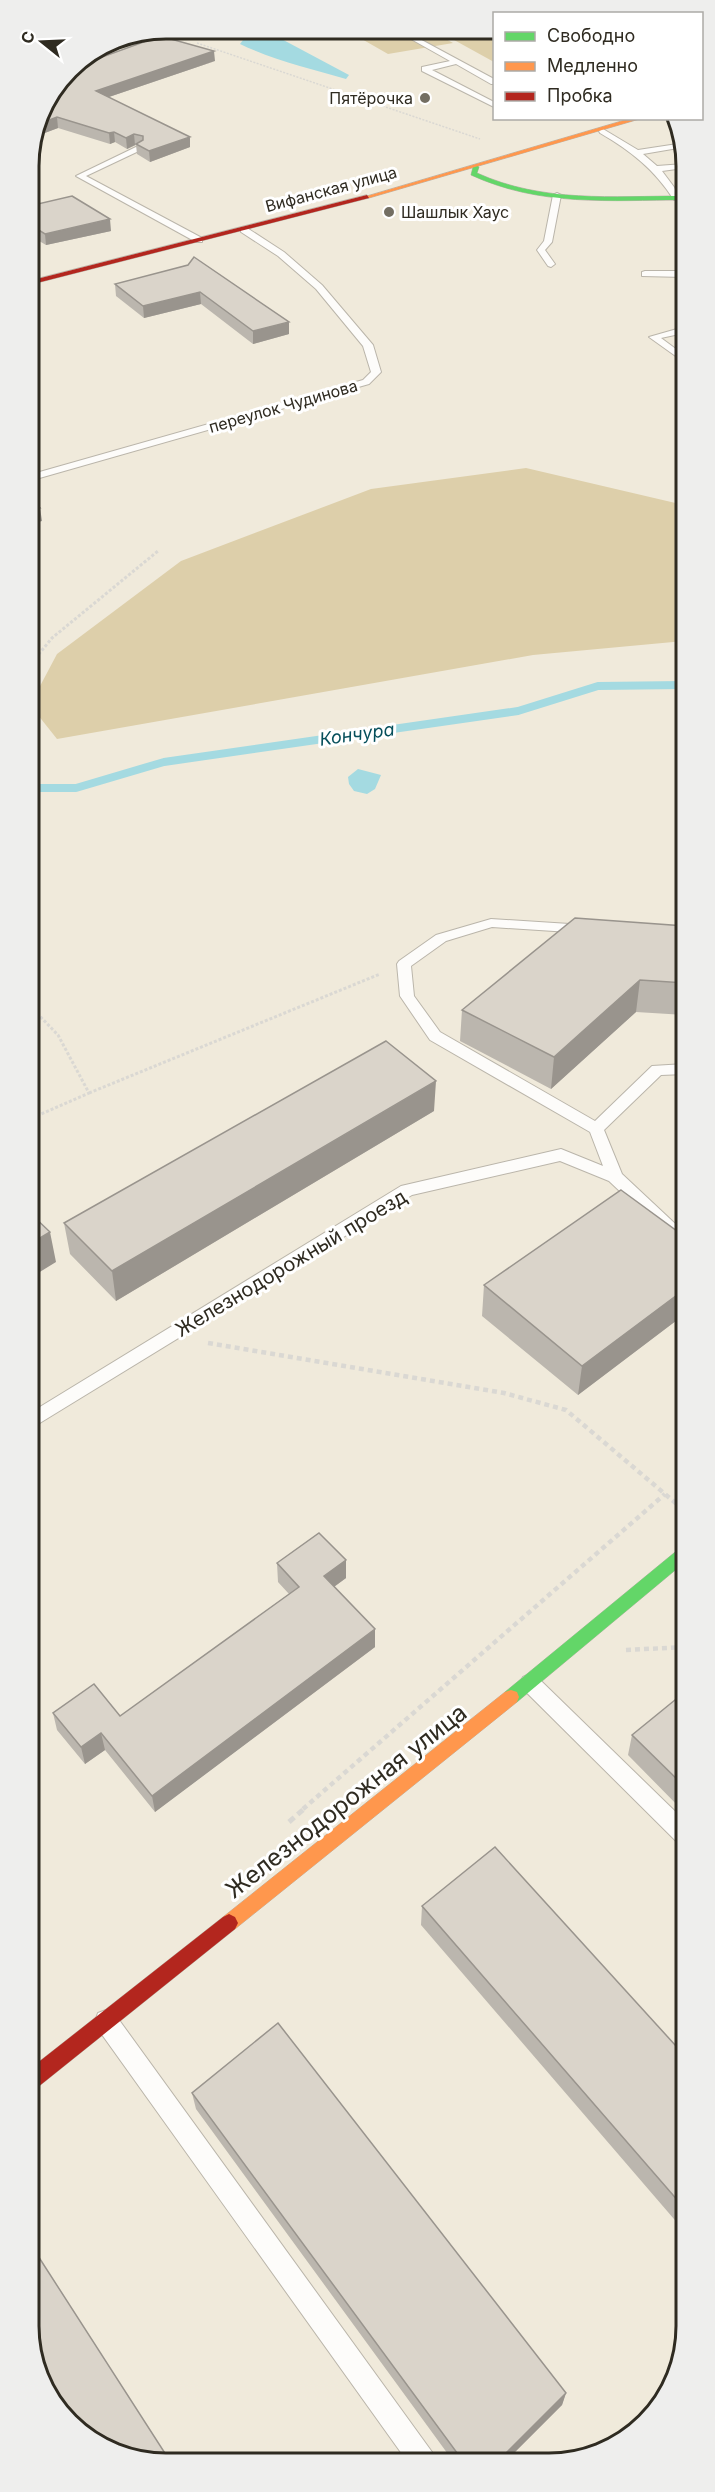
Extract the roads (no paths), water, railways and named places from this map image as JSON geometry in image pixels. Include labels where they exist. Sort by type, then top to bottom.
[{"type":"main road","points":[[85,68],[160,39]]},
{"type":"main road","name":"Вифанская улица","points":[[39,280],[244,230],[476,167],[635,120]]},
{"type":"main road","points":[[476,167],[473,174],[483,182],[501,188],[551,194]]},
{"type":"main road","points":[[369,195],[435,192]]},
{"type":"main road","points":[[479,193],[676,198]]},
{"type":"main road","name":"Железнодорожная улица","points":[[39,2074],[530,1683],[676,1561]]},
{"type":"lane","points":[[415,39],[493,81]]},
{"type":"lane","points":[[457,62],[425,69],[493,104]]},
{"type":"lane","points":[[617,120],[627,123]]},
{"type":"lane","points":[[603,131],[638,152],[676,192]]},
{"type":"lane","points":[[638,152],[675,146]]},
{"type":"lane","points":[[139,149],[80,176],[199,240]]},
{"type":"lane","points":[[656,169],[676,167]]},
{"type":"lane","points":[[551,194],[548,242],[541,250],[551,264]]},
{"type":"lane","name":"переулок Чудинова","points":[[39,475],[366,382],[376,372],[368,345],[319,287],[281,254],[244,230]]},
{"type":"lane","points":[[645,274],[676,274]]},
{"type":"lane","points":[[676,332],[654,337],[676,353]]},
{"type":"lane","points":[[604,930],[491,923],[441,938],[404,964],[407,996],[435,1036],[596,1129],[615,1178]]},
{"type":"lane","points":[[596,1129],[657,1071],[676,1070]]},
{"type":"lane","name":"Железнодорожный проезд","points":[[39,1416],[407,1190],[561,1155],[615,1178],[676,1235]]},
{"type":"lane","points":[[530,1683],[676,1827]]},
{"type":"lane","points":[[106,2021],[417,2453]]},
{"type":"water","points":[[239,39],[282,39],[349,75],[346,79],[292,64],[240,44],[243,40]]},
{"type":"water","points":[[358,769],[381,775],[375,789],[367,794],[354,791],[349,784],[348,777]]},
{"type":"waterway","name":"Кончура","points":[[39,788],[76,788],[164,762],[518,711],[598,686],[676,685]]},
{"type":"place","name":"Пятёрочка","points":[[425,98]]},
{"type":"place","name":"Шашлык Хаус","points":[[389,212]]}]
